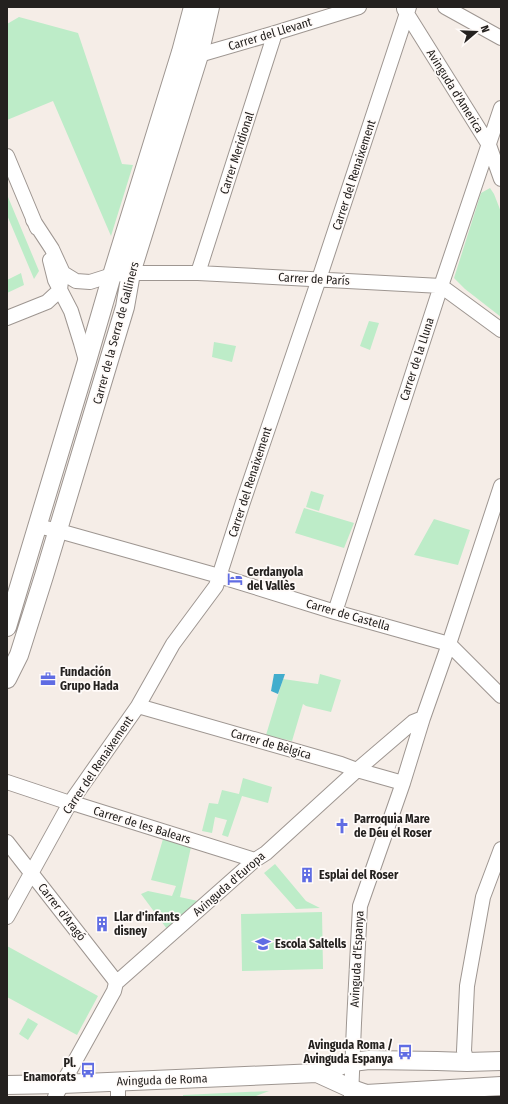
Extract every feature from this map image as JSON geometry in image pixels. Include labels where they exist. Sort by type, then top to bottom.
[{"type":"street","name":"Carrer de la Serra de Galliners","points":[[7,626],[87,364],[112,275],[193,7]]},
{"type":"street","name":"Carrer de la Serra de Galliners","points":[[7,679],[19,655],[59,531],[125,307],[131,273],[199,55],[210,7]]},
{"type":"street","name":"Carrer del Llevant","points":[[180,52],[199,55],[359,7]]},
{"type":"street","points":[[445,7],[501,38]]},
{"type":"street","name":"Avinguda d'America","points":[[406,10],[489,145],[501,179]]},
{"type":"street","name":"Carrer del Renaixement","points":[[7,917],[70,803],[138,706],[174,644],[216,586],[319,279],[406,10]]},
{"type":"street","name":"Carrer Meridional","points":[[198,273],[275,33]]},
{"type":"street","name":"Carrer de la Lluna","points":[[335,612],[441,286],[501,108]]},
{"type":"street","points":[[7,156],[49,257],[55,280],[71,311],[87,364]]},
{"type":"street","points":[[34,220],[52,249],[63,273],[76,281],[90,282]]},
{"type":"street","points":[[7,318],[41,304],[60,290],[63,273]]},
{"type":"street","name":"Carrer de París","points":[[90,282],[112,275],[131,273],[198,273],[441,286]]},
{"type":"street","points":[[71,311],[70,301],[74,293],[81,286],[90,282]]},
{"type":"street","points":[[441,286],[501,330]]},
{"type":"street","points":[[41,304],[58,303],[71,311]]},
{"type":"street","name":"Avinguda d'Espanya","points":[[351,1093],[360,906],[403,783],[423,718],[501,486]]},
{"type":"street","name":"Carrer de Castella","points":[[38,526],[219,576],[335,612],[449,644],[501,696]]},
{"type":"street","name":"Carrer de Bèlgica","points":[[138,706],[403,783]]},
{"type":"street","name":"Avinguda d'Europa","points":[[58,1091],[116,984],[255,860],[266,853],[357,770],[413,722],[423,718]]},
{"type":"street","name":"Carrer de les Balears","points":[[7,782],[255,860]]},
{"type":"street","name":"Carrer d'Aragó","points":[[7,842],[114,979],[116,984]]},
{"type":"street","points":[[467,1062],[464,1051],[467,986],[483,897],[501,849]]},
{"type":"street","name":"Avinguda de Roma","points":[[7,1085],[58,1091],[118,1089],[317,1073],[352,1062],[369,1060],[467,1062],[501,1061]]},
{"type":"street","name":"Avinguda de Roma","points":[[317,1073],[351,1093],[366,1094],[501,1086]]},
{"type":"green space","points":[[19,17],[78,33],[122,164],[133,165],[111,236],[53,101],[7,120],[7,24]]},
{"type":"green space","points":[[490,188],[501,212],[501,317],[465,289],[454,278],[481,193]]},
{"type":"green space","points":[[8,197],[39,271],[34,279],[7,215]]},
{"type":"green space","points":[[21,273],[24,285],[7,293],[7,280]]},
{"type":"green space","points":[[369,321],[379,323],[370,350],[360,346]]},
{"type":"green space","points":[[214,342],[236,346],[232,362],[212,357]]},
{"type":"green space","points":[[311,491],[324,495],[319,511],[306,507]]},
{"type":"green space","points":[[304,508],[354,523],[344,548],[295,533]]},
{"type":"green space","points":[[434,519],[470,530],[458,565],[414,555]]},
{"type":"green space","points":[[320,674],[341,680],[331,712],[303,704],[292,741],[266,735],[283,679],[318,684]]},
{"type":"green space","points":[[243,778],[272,787],[268,803],[242,796],[228,837],[222,835],[227,820],[215,817],[212,833],[202,831],[209,803],[218,804],[222,790],[239,794]]},
{"type":"green space","points":[[163,839],[191,847],[180,897],[175,896],[198,901],[167,929],[141,894],[148,891],[172,896],[176,886],[151,880]]},
{"type":"green space","points":[[275,864],[306,901],[320,908],[296,909],[264,873]]},
{"type":"green space","points":[[322,912],[323,969],[242,971],[241,914]]},
{"type":"green space","points":[[7,946],[98,996],[77,1035],[7,997]]},
{"type":"green space","points":[[28,1018],[38,1024],[28,1040],[19,1034]]},
{"type":"green space","points":[[269,1091],[253,1097],[183,1097],[183,1095]]},
{"type":"water","points":[[274,674],[285,674],[278,694],[271,691]]},
{"type":"place","name":"Cerdanyola del Vallès","points":[[235,579]]},
{"type":"place","name":"Fundación Grupo Hada","points":[[48,679]]},
{"type":"place","name":"Parroquia Mare de Déu el Roser","points":[[342,826]]},
{"type":"place","name":"Esplai del Roser","points":[[307,875]]},
{"type":"place","name":"Llar d'infants disney","points":[[102,924]]},
{"type":"place","name":"Escola Saltells","points":[[263,944]]},
{"type":"place","name":"Avinguda Roma / Avinguda Espanya","points":[[405,1052]]},
{"type":"place","name":"Pl. Enamorats","points":[[88,1070]]}]
